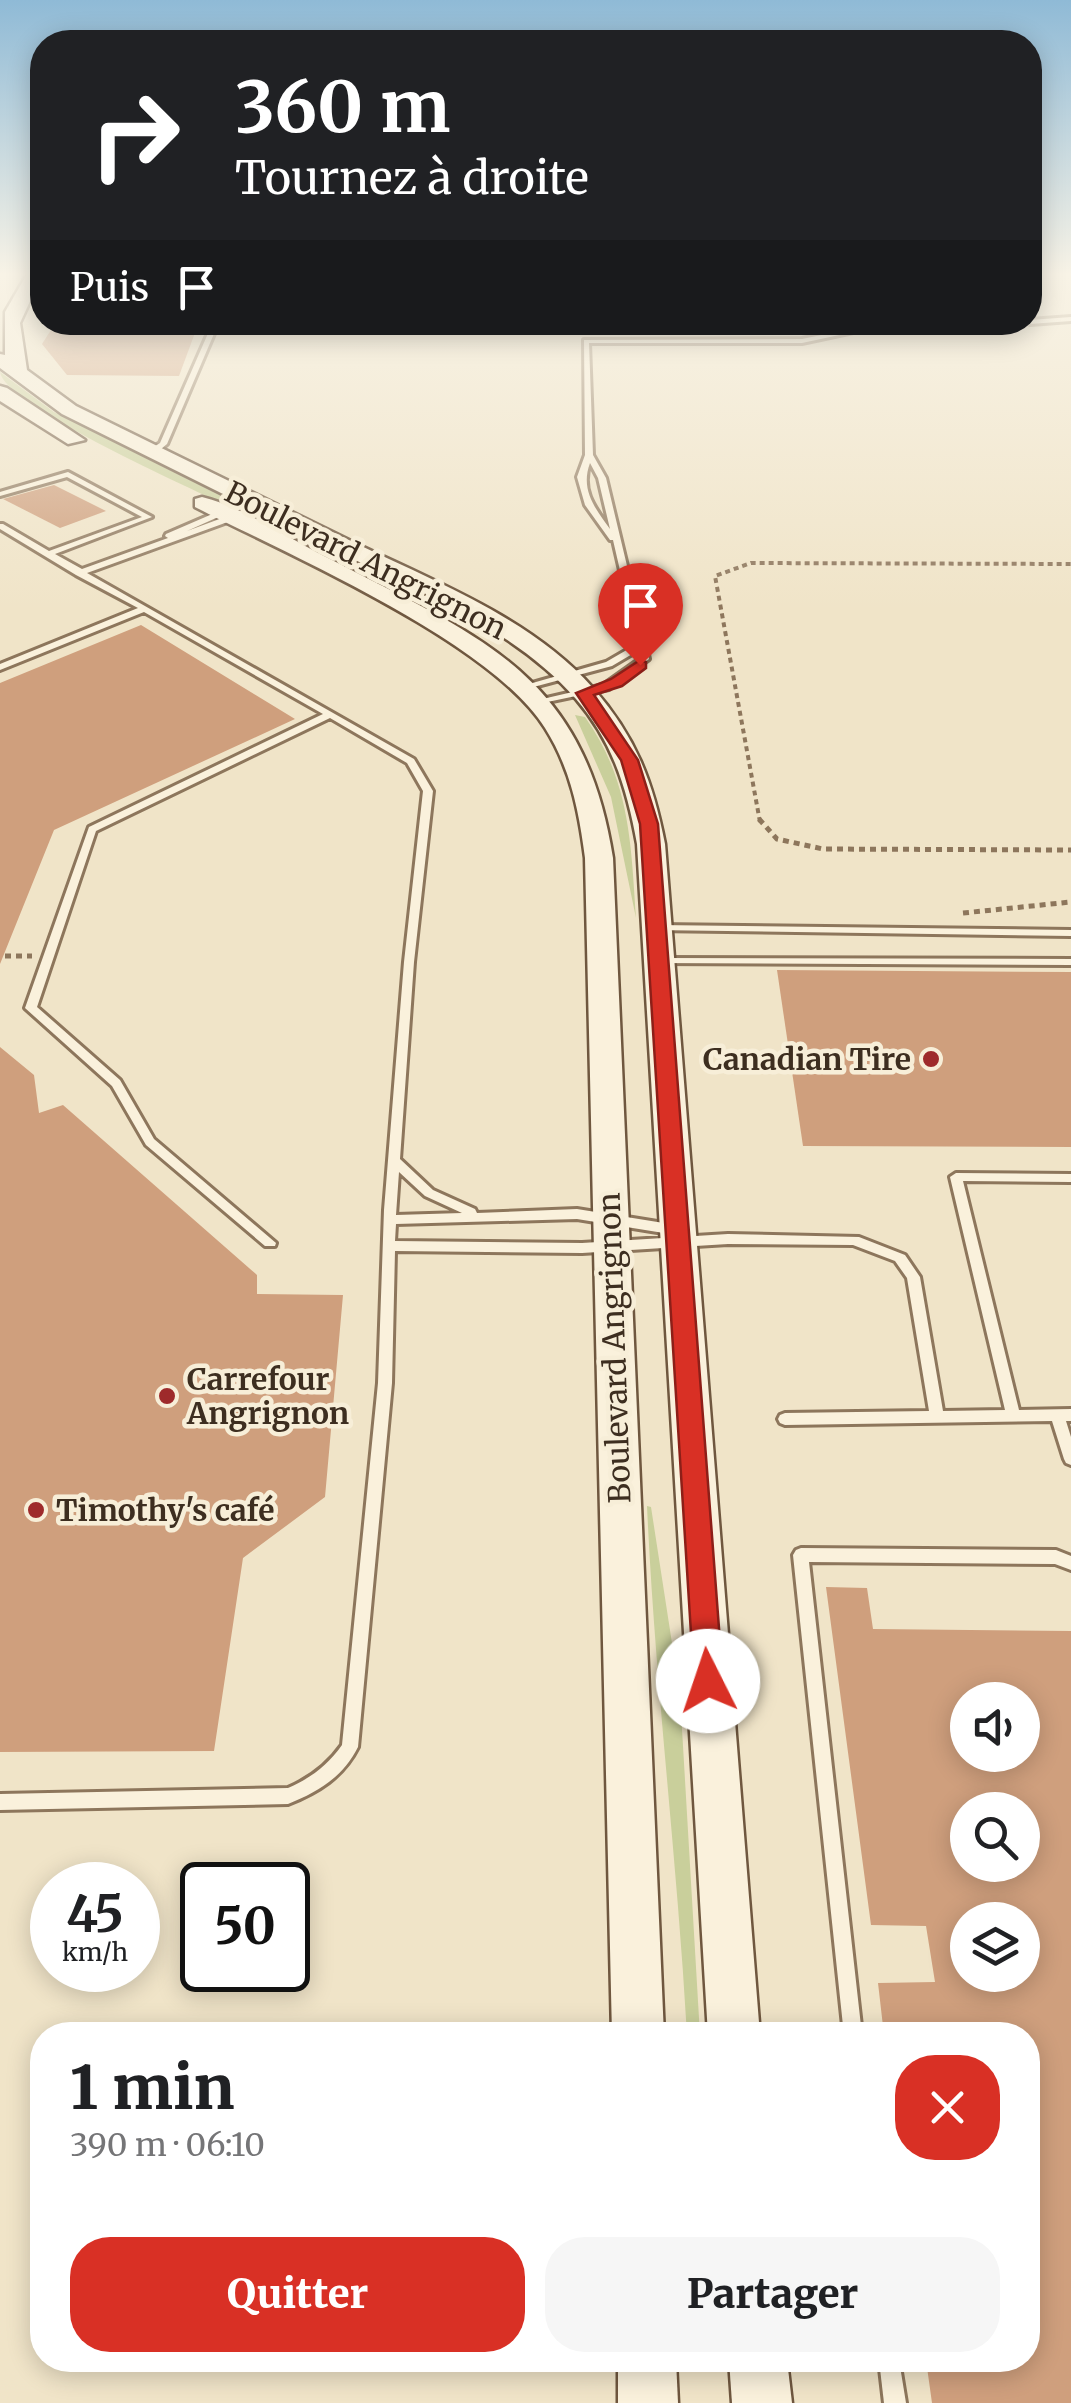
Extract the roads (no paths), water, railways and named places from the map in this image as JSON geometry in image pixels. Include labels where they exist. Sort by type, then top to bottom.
[{"type":"main road","name":"Boulevard Angrignon","points":[[34,386],[69,410],[483,616],[576,684],[623,747],[640,785],[649,824],[660,961],[733,2022]]},
{"type":"main road","points":[[0,392],[33,418],[88,446]]},
{"type":"main road","name":"Boulevard Angrignon","points":[[174,490],[459,635],[533,694],[578,758],[596,817],[638,2022]]},
{"type":"main road","points":[[647,2372],[648,2403]]},
{"type":"main road","points":[[759,2372],[762,2403]]},
{"type":"lane","points":[[152,452],[163,444],[188,386]]},
{"type":"lane","points":[[587,386],[589,455],[581,477],[589,504],[613,538]]},
{"type":"lane","points":[[533,694],[576,684],[616,682],[640,665],[646,653],[613,538],[602,478],[589,455]]},
{"type":"lane","points":[[0,494],[68,474],[148,518],[48,554]]},
{"type":"lane","points":[[79,573],[256,504]]},
{"type":"lane","points":[[0,526],[411,762],[428,791],[408,962],[388,1246],[385,1383],[350,1747],[336,1770],[318,1785],[288,1796],[0,1802]]},
{"type":"lane","points":[[0,667],[146,608]]},
{"type":"lane","points":[[533,694],[576,684],[644,643]]},
{"type":"lane","points":[[270,1243],[150,1142],[116,1082],[31,1008],[92,829],[327,716]]},
{"type":"lane","points":[[657,928],[1071,933]]},
{"type":"lane","points":[[660,961],[1071,962]]},
{"type":"lane","points":[[394,1160],[429,1193],[478,1214]]},
{"type":"lane","points":[[1013,1416],[956,1176],[1071,1178]]},
{"type":"lane","points":[[390,1220],[478,1214],[577,1214],[611,1233],[677,1236]]},
{"type":"lane","points":[[388,1246],[611,1233],[854,1240],[900,1258],[913,1277],[937,1415]]},
{"type":"lane","points":[[785,1419],[1064,1415],[1071,1460]]},
{"type":"lane","points":[[852,2022],[800,1555],[1056,1557],[1071,1563]]},
{"type":"lane","points":[[891,2372],[895,2403]]},
{"type":"place","name":"Canadian Tire","points":[[931,1059]]},
{"type":"place","name":"Carrefour Angrignon","points":[[167,1396]]},
{"type":"place","name":"Timothy's café","points":[[36,1510]]}]
